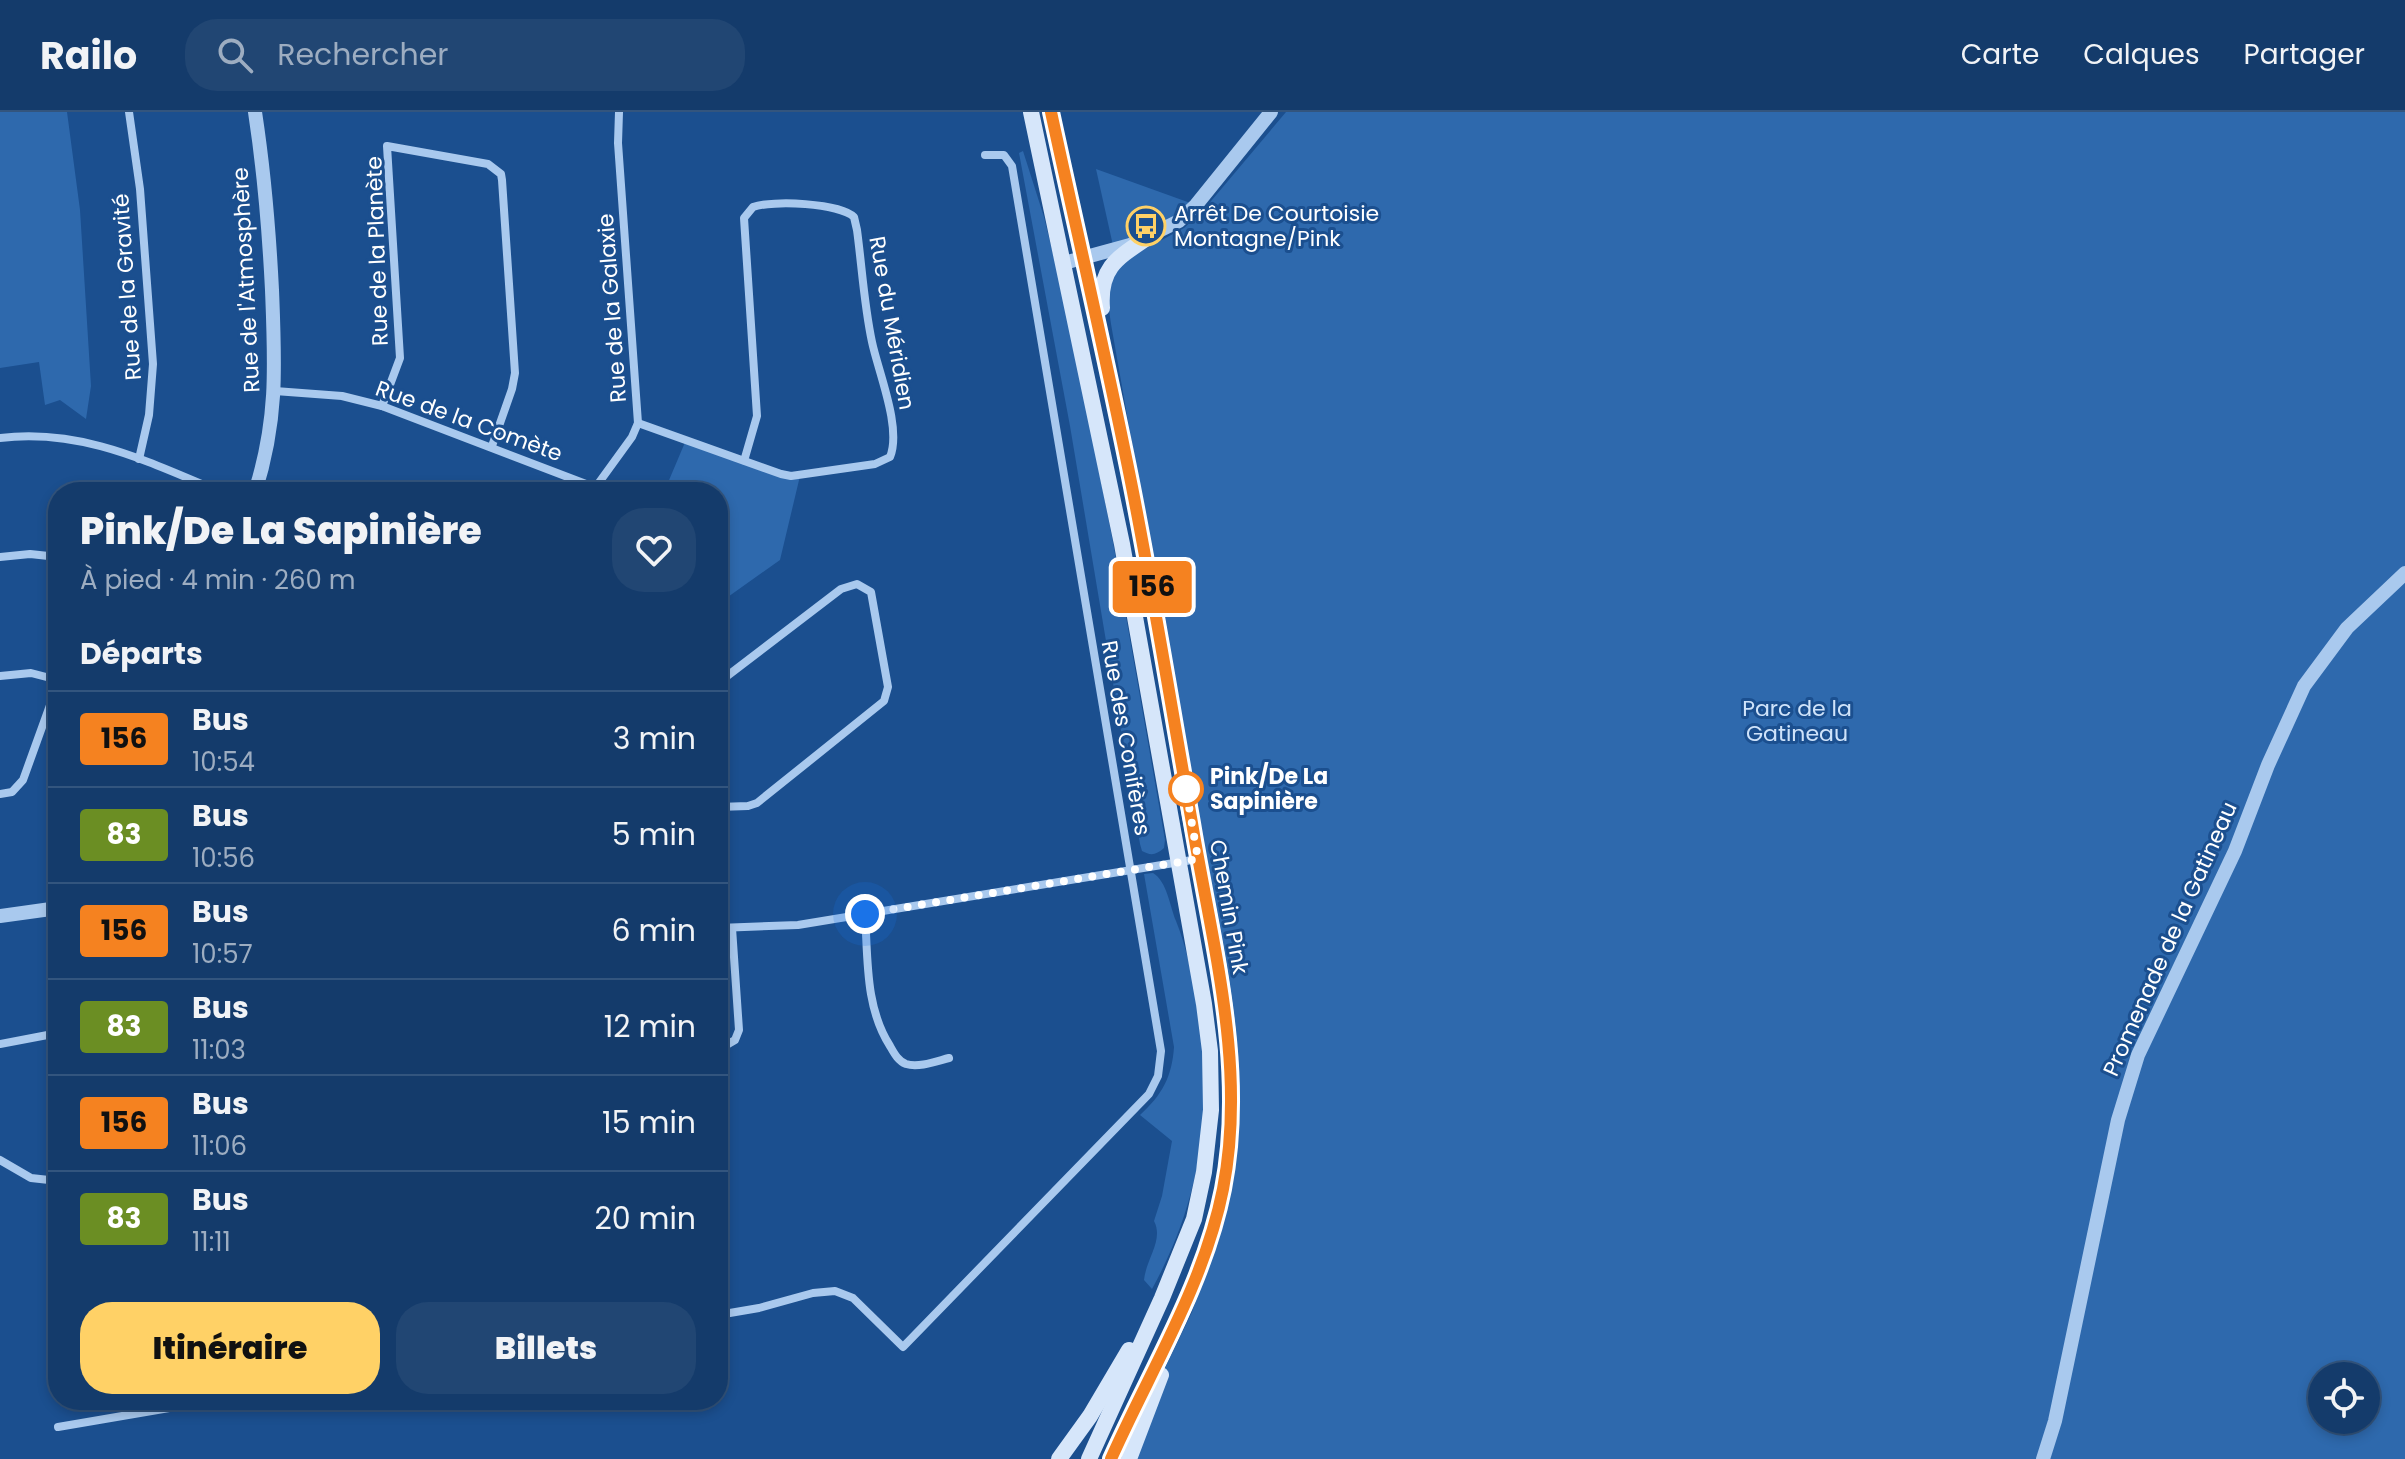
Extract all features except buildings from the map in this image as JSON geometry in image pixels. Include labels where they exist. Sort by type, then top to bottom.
[{"type":"main road","name":"Chemin Pink","points":[[1031,112],[1127,571],[1208,1031],[1211,1110],[1204,1172],[1194,1219],[1089,1459]]},
{"type":"main road","name":"Chemin Pink","points":[[1051,112],[1132,487],[1228,1029],[1231,1112],[1223,1191],[1187,1300],[1111,1459]]},
{"type":"main road","points":[[1132,487],[1101,295],[1108,270],[1124,253],[1147,238]]},
{"type":"main road","points":[[1059,1459],[1090,1416],[1162,1298]]},
{"type":"main road","points":[[1129,1459],[1187,1300]]},
{"type":"street","name":"Rue de la Gravité","points":[[129,112],[140,189],[153,364],[149,415],[139,459]]},
{"type":"street","name":"Rue de l'Atmosphère","points":[[255,112],[266,196],[275,391],[257,482]]},
{"type":"street","name":"Rue de la Galaxie","points":[[601,482],[638,423],[618,143],[619,112]]},
{"type":"street","points":[[1064,263],[1147,238],[1179,221],[1196,205],[1271,112]]},
{"type":"street","name":"Rue de la Planète","points":[[382,406],[400,358],[387,146],[488,164],[501,174],[502,180],[515,352],[512,389],[492,446]]},
{"type":"street","name":"Rue des Conifères","points":[[728,1313],[813,1293],[835,1291],[853,1298],[903,1347],[1149,1094],[1161,1065],[1012,166],[1004,155],[985,155]]},
{"type":"street","name":"Rue du Méridien","points":[[638,423],[744,461],[781,474],[800,476],[875,464],[890,457],[893,449],[883,376],[872,341],[857,230],[854,217],[842,209],[769,203],[753,207],[744,218],[757,416],[744,461]]},
{"type":"street","name":"Rue de la Comète","points":[[275,391],[342,396],[382,406],[492,446],[577,482]]},
{"type":"street","points":[[0,438],[33,435],[95,444],[196,482]]},
{"type":"street","points":[[0,557],[48,556]]},
{"type":"street","name":"Promenade de la Gatineau","points":[[2043,1459],[2055,1421],[2118,1120],[2138,1055],[2235,851],[2268,765],[2304,686],[2347,628],[2405,573]]},
{"type":"street","points":[[728,675],[841,589],[857,584],[871,592],[888,687],[884,701],[757,803],[728,807]]},
{"type":"street","points":[[0,676],[31,673],[48,679]]},
{"type":"street","points":[[0,794],[12,792],[23,780],[48,710]]},
{"type":"street","points":[[728,928],[785,927],[1198,859]]},
{"type":"street","points":[[0,916],[48,909]]},
{"type":"street","points":[[865,914],[872,1010],[881,1032],[899,1059],[906,1064],[949,1058]]},
{"type":"street","points":[[728,1044],[735,1040],[739,1030],[732,928]]},
{"type":"street","points":[[0,1044],[48,1035]]},
{"type":"street","points":[[0,1160],[31,1178],[48,1180]]},
{"type":"street","points":[[58,1427],[157,1410]]},
{"type":"green space","points":[[0,112],[67,112],[80,210],[91,386],[86,419],[60,400],[45,405],[39,362],[0,368]]},
{"type":"green space","name":"Parc de la Gatineau","points":[[1286,112],[2405,112],[2405,1459],[1121,1459],[1192,1312],[1225,1210],[1227,984],[1108,303],[1109,286],[1115,272],[1132,256],[1184,228],[1201,213]]},
{"type":"green space","points":[[1023,151],[1044,217],[1069,319],[1113,542],[1165,840],[1164,848],[1153,854],[1142,851],[1140,844],[1070,426],[1019,153]]},
{"type":"green space","points":[[1096,169],[1196,205],[1114,250]]},
{"type":"green space","points":[[686,440],[800,476],[780,560],[728,597],[728,482],[668,482]]},
{"type":"green space","points":[[1153,873],[1165,888],[1189,962],[1202,1043],[1204,1080],[1200,1151],[1193,1186],[1183,1221],[1152,1289],[1144,1280],[1145,1272],[1156,1242],[1154,1221],[1172,1141],[1140,1115],[1164,1085],[1174,1047],[1144,874]]},
{"type":"bus line","name":"156","points":[[1051,112],[1152,592],[1222,987],[1230,1068],[1229,1151],[1223,1191],[1205,1251],[1187,1300],[1111,1459]]},
{"type":"place","name":"Arrêt De Courtoisie Montagne/Pink","points":[[1146,226]]},
{"type":"place","name":"Pink/De La Sapinière","points":[[1186,789]]},
{"type":"route","points":[[865,914],[1198,859],[1186,789]]}]
